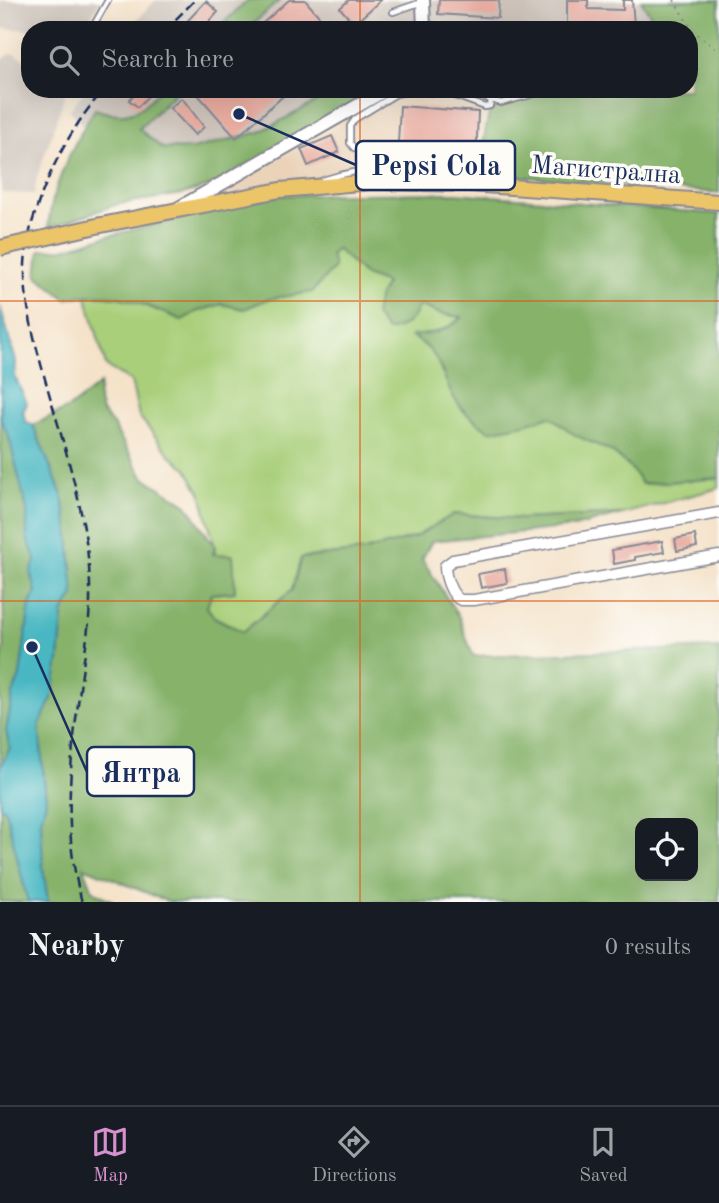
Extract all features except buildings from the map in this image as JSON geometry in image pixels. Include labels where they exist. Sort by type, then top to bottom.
[{"type":"main road","name":"Магистрална","points":[[0,248],[175,209],[280,190],[371,182],[468,184],[719,204]]},
{"type":"main road","name":"Магистрална","points":[[280,190],[415,186],[719,204]]},
{"type":"street","points":[[423,1],[423,21]]},
{"type":"street","points":[[175,209],[371,98]]},
{"type":"street","points":[[719,513],[453,561],[445,566],[445,575],[456,596],[462,600],[474,600],[719,556]]},
{"type":"lane","points":[[95,21],[108,0]]},
{"type":"lane","points":[[393,12],[423,1]]},
{"type":"lane","points":[[354,148],[350,143],[350,126],[355,119],[389,98]]},
{"type":"lane","points":[[461,98],[485,107],[490,106],[491,100]]},
{"type":"lane","points":[[485,98],[501,103],[520,98]]},
{"type":"lane","points":[[384,168],[385,149]]},
{"type":"lane","points":[[306,186],[349,172],[384,168],[431,170],[468,184]]},
{"type":"path","points":[[674,0],[687,21]]},
{"type":"path","points":[[698,35],[719,51]]},
{"type":"shaded area","points":[[0,0],[101,0],[88,21],[21,21],[21,29],[0,28]]},
{"type":"shaded area","points":[[156,0],[641,0],[654,21],[136,21]]},
{"type":"shaded area","points":[[12,53],[21,58],[21,98],[64,98],[37,177],[34,194],[2,193],[0,61]]},
{"type":"shaded area","points":[[79,98],[328,98],[175,174],[105,152],[70,110]]},
{"type":"shaded area","points":[[387,98],[462,98],[486,109],[479,137],[476,168],[471,176],[222,195],[224,190]]},
{"type":"shaded area","points":[[500,98],[520,98],[501,103]]},
{"type":"green space","points":[[248,0],[280,0],[256,21],[226,21]]},
{"type":"green space","points":[[641,0],[719,0],[719,193],[477,173],[489,113],[519,98],[698,98],[698,21],[654,21]]},
{"type":"green space","points":[[151,98],[170,98],[139,129],[162,148],[192,149],[260,132],[323,98],[362,98],[213,185],[183,194],[118,204],[48,228],[54,196],[64,166],[95,109],[124,114],[131,113]]},
{"type":"green space","points":[[455,193],[719,214],[719,478],[642,484],[630,467],[611,451],[575,435],[550,416],[489,431],[463,410],[455,400],[431,351],[410,336],[438,331],[451,326],[462,317],[441,314],[419,305],[407,323],[387,331],[375,316],[378,298],[386,283],[365,275],[337,249],[331,254],[334,268],[312,292],[268,299],[244,309],[222,304],[198,311],[182,320],[125,299],[83,296],[66,299],[37,276],[40,250],[64,249],[103,237],[279,195]]},
{"type":"green space","points":[[337,249],[365,275],[386,283],[378,298],[462,317],[439,331],[413,336],[435,353],[442,373],[525,424],[550,415],[575,435],[611,451],[630,467],[642,484],[719,478],[719,488],[623,514],[521,519],[454,514],[415,537],[391,544],[365,551],[301,558],[292,590],[243,632],[214,617],[207,607],[211,594],[215,547],[201,494],[186,468],[171,456],[139,416],[131,381],[106,366],[86,295],[123,297],[182,320],[198,311],[222,304],[244,309],[268,299],[289,295]]},
{"type":"green space","points":[[100,384],[98,398],[102,412],[113,425],[143,477],[187,505],[215,547],[213,554],[233,555],[235,592],[211,594],[207,607],[214,617],[243,632],[292,590],[301,558],[365,551],[391,544],[415,537],[454,514],[521,519],[623,514],[574,527],[432,541],[422,559],[459,617],[473,656],[719,648],[719,902],[169,902],[84,867],[93,891],[114,902],[48,902],[43,868],[41,820],[46,801],[39,725],[44,716],[59,660],[63,613],[74,595],[68,526],[62,495],[33,425],[69,408]]},
{"type":"green space","points":[[0,405],[1,420],[9,437],[27,509],[27,538],[36,559],[32,572],[36,592],[30,604],[20,676],[13,694],[6,731],[10,748],[0,768],[0,672],[4,646]]},
{"type":"green space","points":[[0,806],[5,810],[8,820],[28,902],[0,902]]},
{"type":"water","points":[[0,306],[16,361],[15,377],[27,403],[23,412],[26,422],[33,425],[62,495],[68,526],[74,595],[63,613],[52,698],[39,725],[46,801],[41,820],[43,868],[48,902],[28,902],[8,820],[5,810],[0,806],[0,768],[10,748],[6,731],[13,694],[20,676],[30,604],[36,592],[31,572],[36,559],[27,538],[27,509],[9,437],[1,420]]},
{"type":"railway","points":[[174,21],[195,0]]},
{"type":"railway","points":[[82,902],[72,847],[70,792],[74,736],[89,622],[88,560],[74,481],[31,323],[25,265],[27,243],[41,195],[64,147],[98,98]]},
{"type":"place","name":"Pepsi Cola","points":[[239,114]]},
{"type":"place","name":"Янтра","points":[[32,647]]}]
